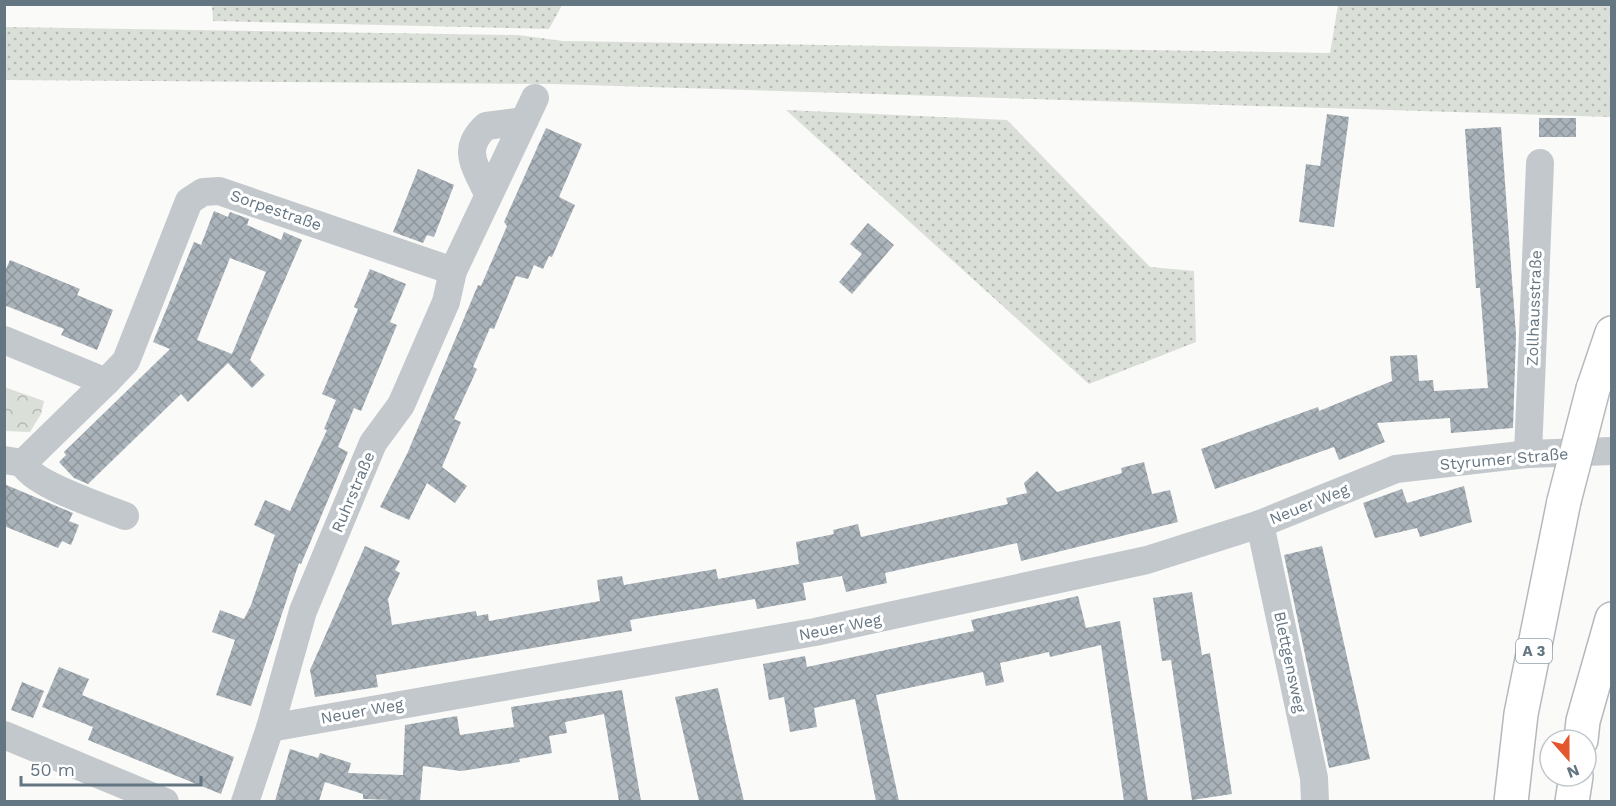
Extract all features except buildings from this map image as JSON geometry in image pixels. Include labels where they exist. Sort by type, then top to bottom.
[{"type":"highway","name":"A 3","points":[[1510,801],[1521,714],[1564,501],[1593,389],[1611,333]]},
{"type":"highway","points":[[1582,728],[1611,620]]},
{"type":"street","name":"Ruhrstraße","points":[[245,801],[270,728],[303,611],[373,443],[401,405],[446,302],[453,271],[529,110]]},
{"type":"street","name":"Zollhausstraße","points":[[1528,453],[1540,163]]},
{"type":"street","name":"Sorpestraße","points":[[125,516],[43,481],[14,462],[106,382],[126,361],[189,201],[203,192],[219,190],[453,271]]},
{"type":"street","points":[[4,340],[106,382]]},
{"type":"street","name":"Styrumer Straße","points":[[1396,470],[1528,453],[1611,451]]},
{"type":"street","name":"Neuer Weg","points":[[270,728],[754,644],[883,618],[1165,555],[1260,524],[1396,470]]},
{"type":"street","name":"Blettgensweg","points":[[1260,524],[1314,778],[1315,801]]},
{"type":"street","points":[[4,735],[165,801]]},
{"type":"green space","points":[[212,4],[562,5],[549,29],[213,21]]},
{"type":"green space","points":[[1338,5],[1612,5],[1611,117],[552,84],[5,80],[5,27],[518,35],[563,41],[1330,53]]},
{"type":"green space","points":[[786,110],[1007,120],[1150,267],[1194,271],[1196,342],[1089,384]]},
{"type":"green space","points":[[4,387],[44,401],[41,414],[30,432],[5,431]]}]
